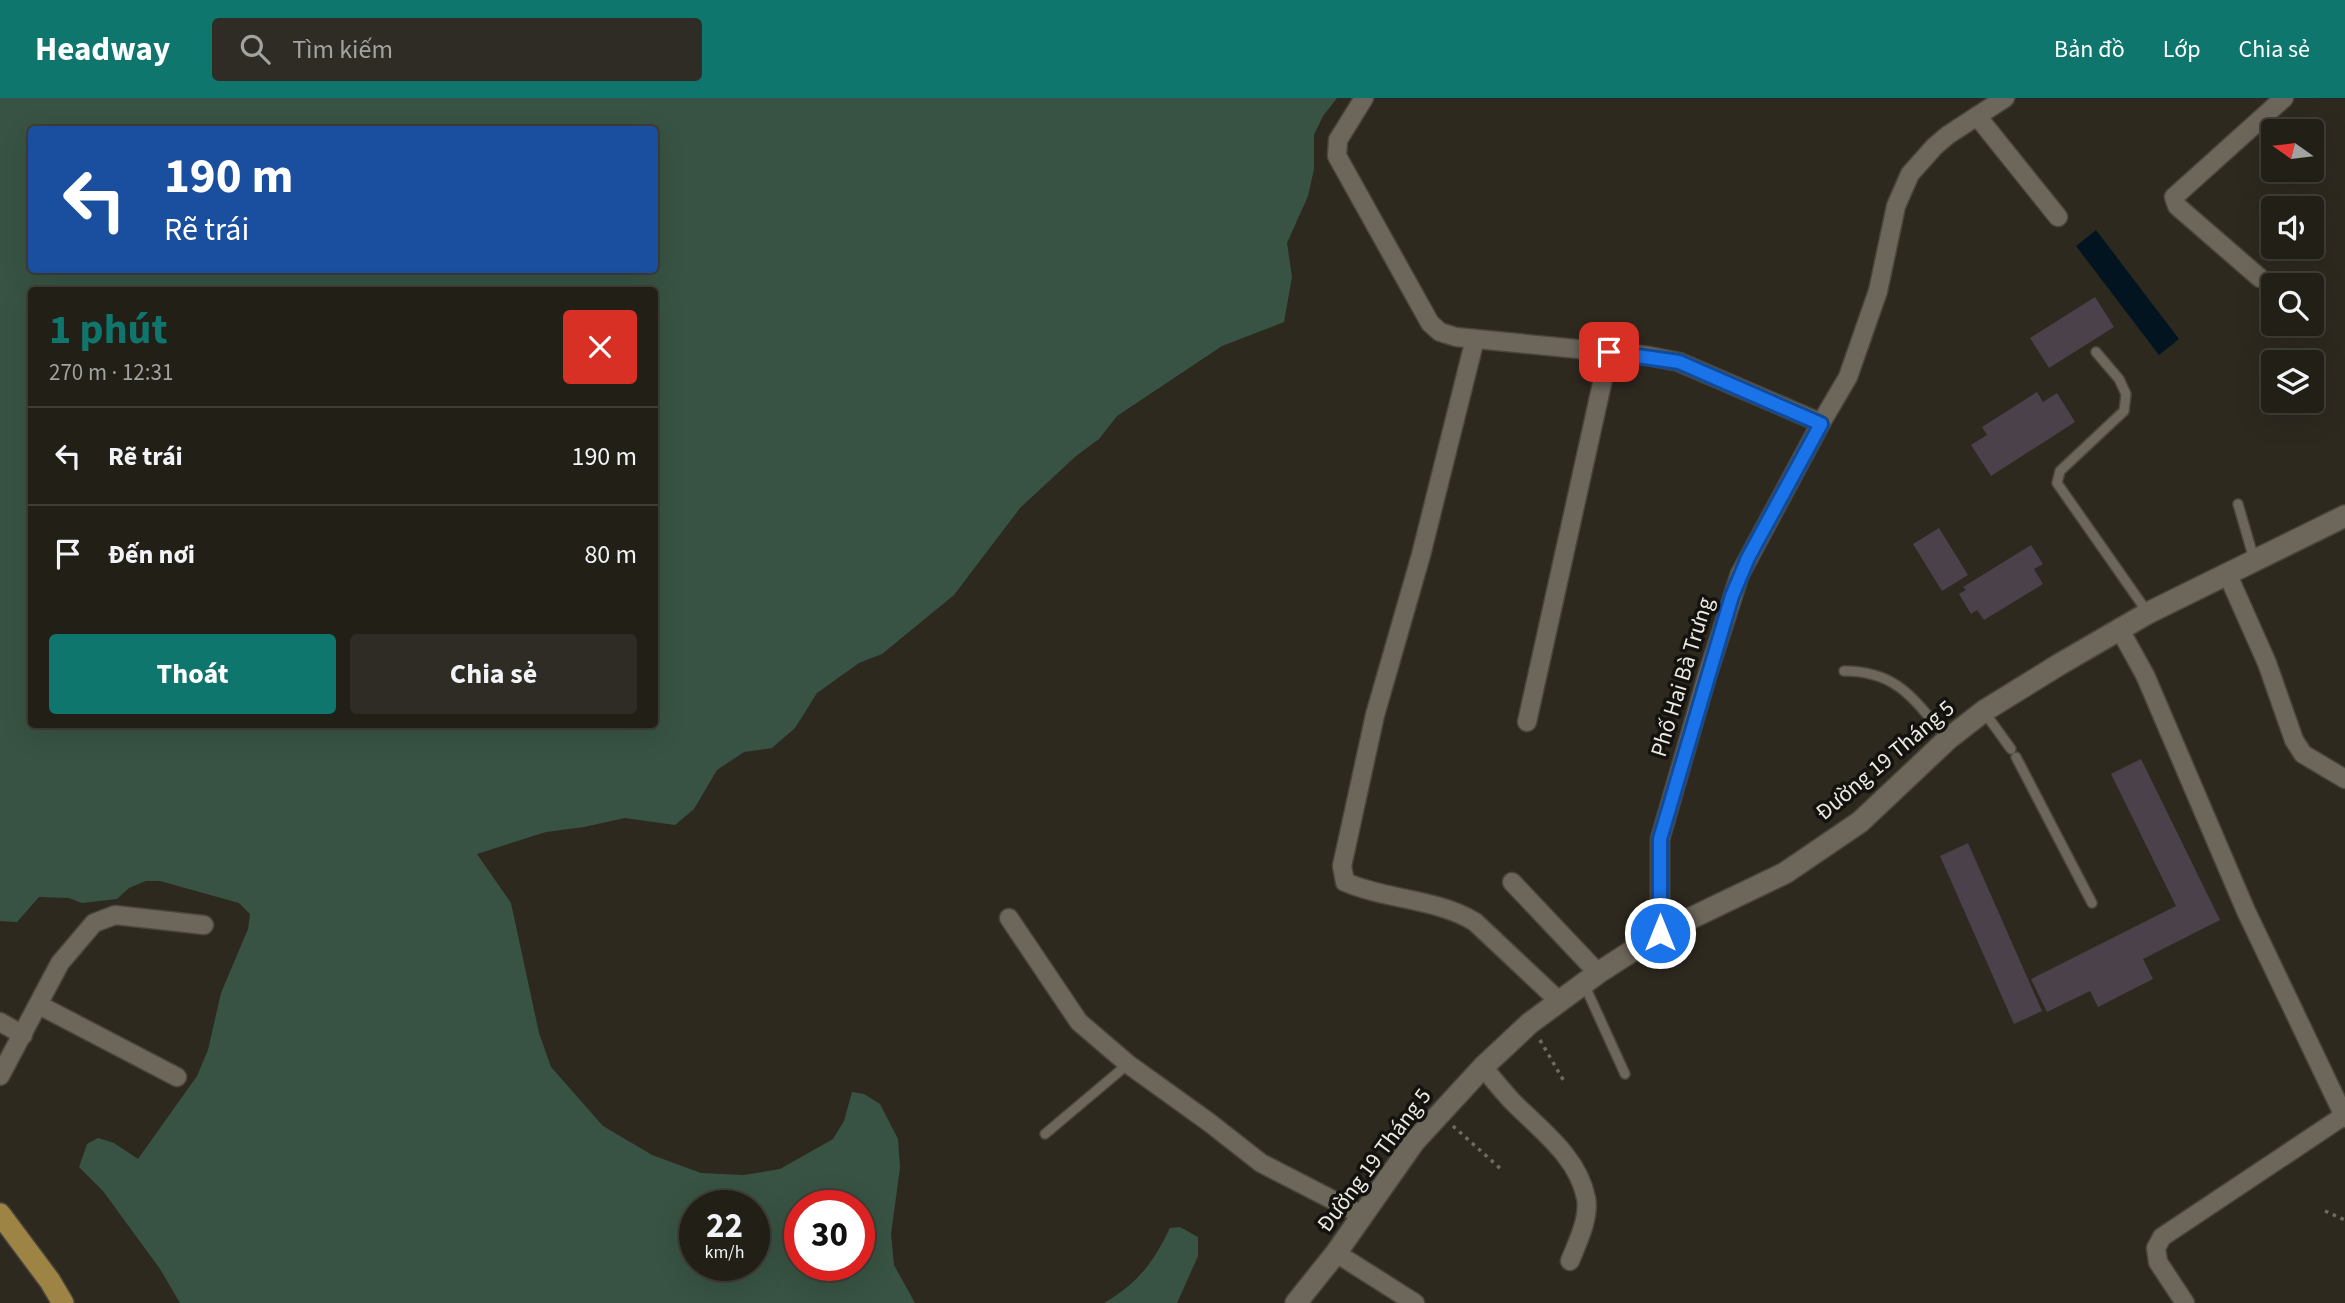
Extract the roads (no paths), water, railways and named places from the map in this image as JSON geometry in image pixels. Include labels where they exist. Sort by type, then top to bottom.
[{"type":"main road","points":[[0,1214],[50,1281],[63,1303]]},
{"type":"street","points":[[1364,98],[1338,140],[1336,156],[1430,323],[1440,332],[1475,339],[1679,362],[1821,424]]},
{"type":"street","name":"Phố Hai Bà Trưng","points":[[1660,933],[1660,839],[1728,609],[1748,558],[1848,377],[1870,318],[1896,206],[1910,174],[1935,146],[2005,98]]},
{"type":"street","points":[[2260,278],[2177,206],[2174,197],[2284,98]]},
{"type":"street","points":[[1976,116],[2058,217]]},
{"type":"street","points":[[1475,339],[1421,555],[1375,715],[1342,866],[1345,881],[1366,891],[1435,906],[1475,922],[1560,1002]]},
{"type":"street","points":[[1527,722],[1609,352]]},
{"type":"street","name":"Đường 19 Tháng 5","points":[[1296,1303],[1336,1253],[1414,1142],[1483,1067],[1530,1023],[1591,978],[1660,933],[1784,873],[1860,822],[1948,739],[1984,711],[2119,628],[2345,516]]},
{"type":"street","points":[[2227,573],[2267,663],[2294,740],[2303,754],[2345,779]]},
{"type":"street","points":[[2119,628],[2145,675],[2246,911],[2345,1116],[2162,1237],[2156,1248],[2158,1262],[2185,1303]]},
{"type":"street","points":[[1512,883],[1591,978]]},
{"type":"street","points":[[0,1076],[60,963],[94,923],[115,915],[204,925]]},
{"type":"street","points":[[1009,918],[1079,1022],[1128,1064],[1261,1163],[1362,1216]]},
{"type":"street","points":[[39,1005],[177,1077]]},
{"type":"street","points":[[0,1022],[23,1035]]},
{"type":"street","points":[[1483,1067],[1510,1099],[1558,1146],[1578,1176],[1587,1201],[1582,1230],[1570,1261]]},
{"type":"street","points":[[1336,1253],[1415,1303]]},
{"type":"lane","points":[[2096,352],[2119,379],[2126,394],[2124,411],[2060,471],[2057,483],[2148,613]]},
{"type":"lane","points":[[2238,504],[2254,561]]},
{"type":"lane","points":[[1844,671],[1865,671],[1885,676],[1910,695],[1948,739]]},
{"type":"lane","points":[[1984,711],[2013,753],[2092,903]]},
{"type":"lane","points":[[1591,978],[1625,1074]]},
{"type":"lane","points":[[1045,1134],[1128,1064]]},
{"type":"water","points":[[2096,230],[2179,339],[2159,355],[2076,246]]}]
